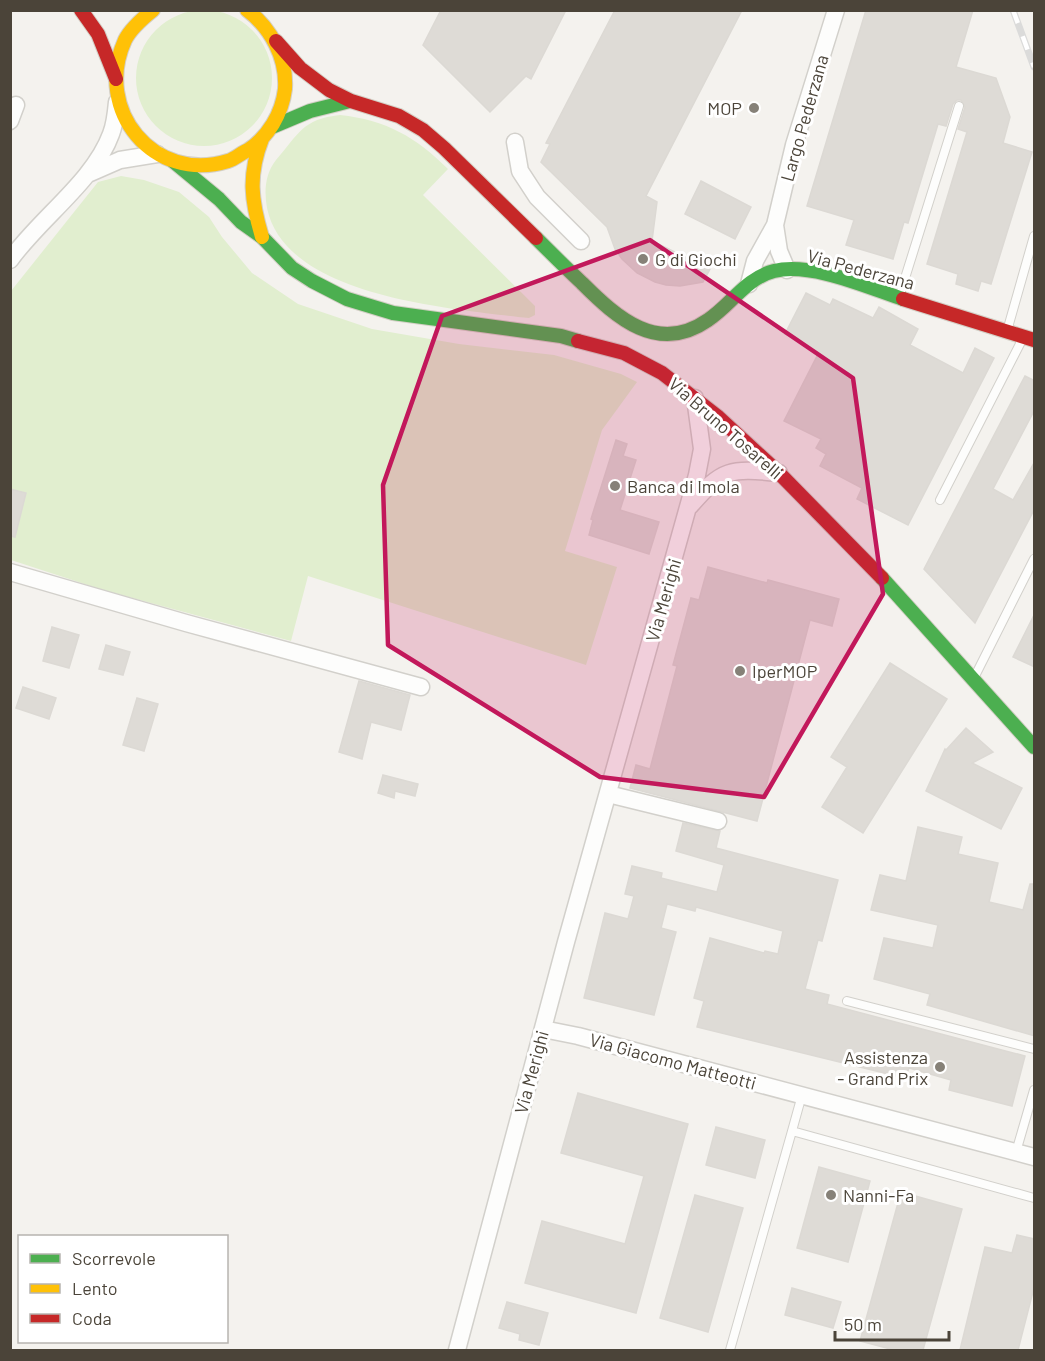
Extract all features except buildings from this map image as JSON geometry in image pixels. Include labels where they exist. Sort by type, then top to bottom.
[{"type":"main road","points":[[81,10],[106,49],[116,79]]},
{"type":"main road","points":[[153,10],[137,24],[126,40],[118,59],[117,99],[125,120],[138,139],[157,154],[173,161],[197,166],[221,164],[243,154],[262,139],[272,127],[285,90],[280,50],[270,33]]},
{"type":"main road","points":[[247,10],[306,74],[350,101],[398,116],[444,148],[532,235]]},
{"type":"main road","points":[[272,127],[304,111],[350,101]]},
{"type":"main road","points":[[262,139],[256,153],[251,192],[262,237]]},
{"type":"main road","name":"Via Bruno Tosarelli","points":[[173,161],[219,199],[241,222],[262,237],[292,268],[347,299],[393,313],[538,332],[595,344],[644,362],[662,373],[695,398],[779,473],[879,574],[1035,747]]},
{"type":"main road","name":"Via Pederzana","points":[[532,235],[624,323],[652,333],[676,334],[687,331],[709,320],[748,284],[766,273],[787,270],[834,277],[1029,338]]},
{"type":"street","name":"Largo Pederzana","points":[[748,284],[754,261],[775,225],[794,145],[836,10]]},
{"type":"street","points":[[10,260],[44,219],[87,175],[111,135],[117,99]]},
{"type":"street","points":[[515,142],[520,171],[537,197],[581,241]]},
{"type":"street","points":[[87,175],[120,160],[157,154]]},
{"type":"street","points":[[532,235],[553,213]]},
{"type":"street","name":"Largo Pederzana","points":[[775,225],[779,251],[787,270]]},
{"type":"street","name":"Via Merighi","points":[[457,1350],[543,1029],[697,475],[702,449],[695,398]]},
{"type":"street","name":"Via Merighi","points":[[687,509],[723,474],[748,470],[779,473]]},
{"type":"street","points":[[10,572],[421,687]]},
{"type":"street","points":[[608,794],[717,821]]},
{"type":"street","name":"Via Giacomo Matteotti","points":[[543,1029],[578,1036],[1035,1157]]},
{"type":"lane","points":[[899,298],[959,106]]},
{"type":"lane","points":[[1007,331],[1035,236]]},
{"type":"lane","points":[[940,500],[1029,338]]},
{"type":"lane","points":[[973,680],[1035,559]]},
{"type":"lane","points":[[847,1000],[1035,1049]]},
{"type":"lane","points":[[1016,1152],[1035,1090]]},
{"type":"lane","points":[[730,1350],[802,1095]]},
{"type":"lane","points":[[792,1131],[1035,1198]]},
{"type":"highlighted area","points":[[650,240],[853,378],[883,594],[764,797],[600,777],[388,645],[383,485],[442,316]]},
{"type":"green space","points":[[204,10],[230,15],[252,30],[267,52],[272,78],[267,104],[252,126],[230,141],[204,146],[178,141],[156,126],[141,104],[136,78],[141,52],[156,30],[178,15]]},
{"type":"green space","points":[[340,115],[372,121],[399,132],[424,148],[448,169],[423,195],[535,306],[535,315],[529,318],[451,309],[373,292],[336,279],[304,261],[280,238],[267,208],[266,189],[270,171],[276,160],[302,129],[317,120]]},
{"type":"green space","points":[[121,176],[144,180],[179,192],[209,217],[222,237],[252,273],[298,304],[372,329],[459,344],[554,355],[621,374],[637,382],[602,430],[565,551],[617,567],[586,665],[308,576],[291,641],[103,590],[11,560],[11,291],[98,182]]},
{"type":"railway","points":[[1013,10],[1034,67]]},
{"type":"traffic: fast","points":[[272,127],[310,111],[350,101]]},
{"type":"traffic: fast","points":[[173,161],[219,199],[241,222],[262,237],[292,268],[347,299],[393,313],[561,336],[578,341]]},
{"type":"traffic: fast","points":[[536,238],[609,308],[639,328],[655,333],[672,334],[690,330],[716,314],[755,280],[774,271],[789,269],[822,273],[856,282],[903,299]]},
{"type":"traffic: fast","points":[[882,578],[1034,747]]},
{"type":"traffic: slow","points":[[153,10],[125,40],[117,66],[117,92],[124,115],[137,135],[154,151],[176,162],[201,165],[228,161],[255,145],[268,132],[281,107],[285,77],[280,55],[270,35],[256,17],[247,10]]},
{"type":"traffic: slow","points":[[262,139],[253,176],[253,199],[262,237]]},
{"type":"traffic: jam","points":[[81,10],[98,34],[116,79]]},
{"type":"traffic: jam","points":[[276,41],[300,68],[329,90],[351,101],[399,116],[423,130],[536,238]]},
{"type":"traffic: jam","points":[[903,299],[1034,340]]},
{"type":"traffic: jam","points":[[578,341],[624,353],[662,373],[717,416],[779,473],[882,578]]},
{"type":"place","name":"MOP","points":[[754,108]]},
{"type":"place","name":"G di Giochi","points":[[643,259]]},
{"type":"place","name":"Banca di Imola","points":[[615,486]]},
{"type":"place","name":"IperMOP","points":[[740,671]]},
{"type":"place","name":"Assistenza - Grand Prix","points":[[940,1067]]},
{"type":"place","name":"Nanni-Fa","points":[[831,1195]]}]
